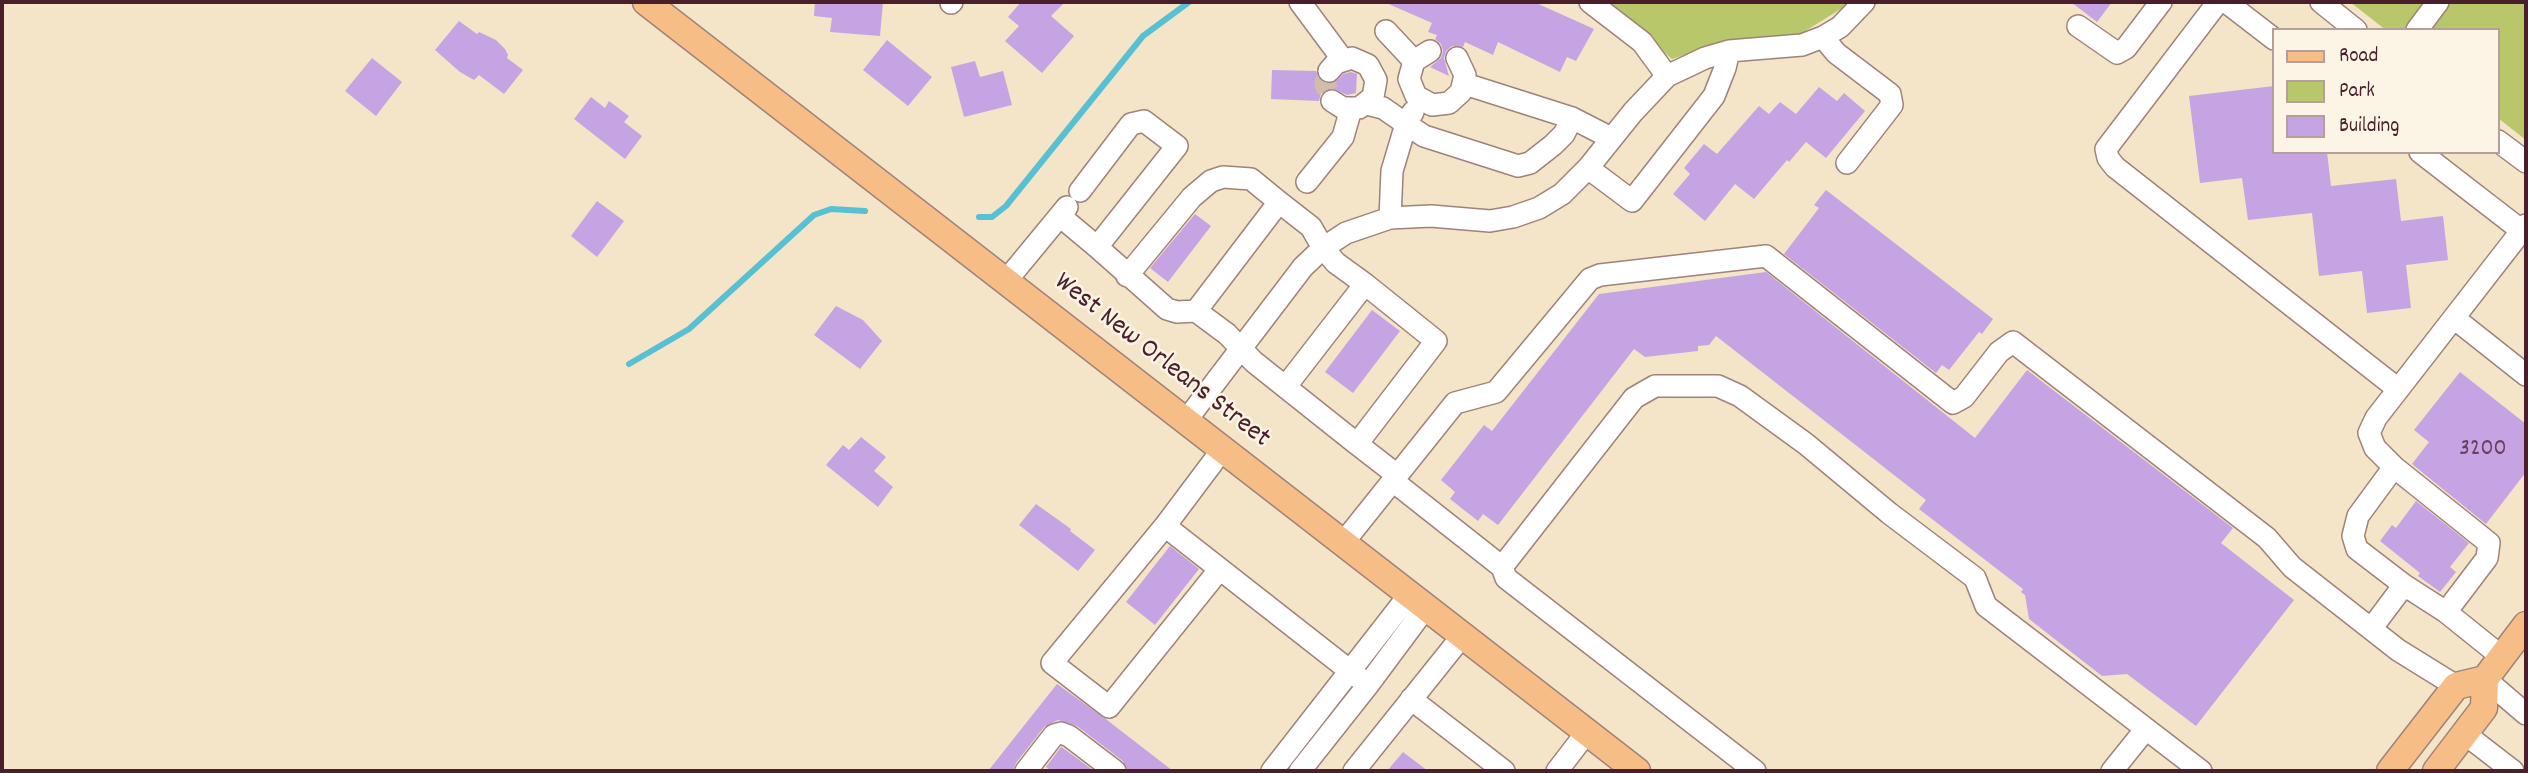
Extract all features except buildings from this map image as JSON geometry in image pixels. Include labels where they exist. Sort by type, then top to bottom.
[{"type":"main road","name":"West New Orleans Street","points":[[646,2],[1637,771]]},
{"type":"main road","points":[[2436,771],[2484,708],[2485,679],[2526,625]]},
{"type":"main road","points":[[2390,771],[2456,686],[2485,679]]},
{"type":"street","points":[[1300,2],[1336,65],[1360,60],[1373,72],[1376,89],[1350,105],[1343,137],[1307,182]]},
{"type":"street","points":[[1590,2],[1642,42],[1667,76]]},
{"type":"street","points":[[1185,422],[1303,267],[1323,248],[1346,233],[1390,218],[1430,216],[1490,222],[1539,208],[1562,194],[1588,168],[1653,89],[1667,76],[1705,58],[1729,51],[1802,45],[1840,27],[1864,2]]},
{"type":"street","points":[[2078,26],[2117,53],[2126,48],[2161,2]]},
{"type":"street","points":[[2218,2],[2106,149],[2108,158],[2115,167],[2398,389]]},
{"type":"street","points":[[2226,2],[2272,37]]},
{"type":"street","points":[[2320,2],[2353,28]]},
{"type":"street","points":[[2418,28],[2438,2]]},
{"type":"street","points":[[1386,31],[1422,56],[1409,79],[1416,96],[1424,102],[1432,105],[1449,103],[1461,92],[1465,84],[1463,66],[1457,58]]},
{"type":"street","points":[[1823,37],[1836,53],[1890,94],[1892,105],[1847,163]]},
{"type":"street","points":[[1588,168],[1632,201],[1714,96],[1729,51]]},
{"type":"street","points":[[1465,84],[1572,118],[1611,138]]},
{"type":"street","points":[[1390,218],[1392,170],[1406,124],[1415,109],[1424,102]]},
{"type":"street","points":[[1350,105],[1382,108],[1424,136],[1518,166],[1530,163],[1553,145],[1564,134],[1572,118]]},
{"type":"street","points":[[1006,281],[1131,124],[1144,121],[1177,146],[1097,247]]},
{"type":"street","points":[[2500,142],[2526,162]]},
{"type":"street","points":[[2423,154],[2525,230],[2398,389],[2376,418],[2369,433],[2375,448],[2395,467],[2489,543],[2487,558],[2446,612]]},
{"type":"street","points":[[1128,276],[1192,198],[1211,181],[1223,177],[1251,179],[1311,226],[1336,264],[1436,341],[1357,444]]},
{"type":"street","points":[[1196,311],[1279,202]]},
{"type":"street","points":[[1069,204],[1097,247],[1167,309],[1177,312],[1196,311],[1227,334],[1254,362],[1357,444],[1502,567],[1506,578],[1755,771]]},
{"type":"street","points":[[1343,543],[1455,403],[1496,392],[1590,279],[1600,275],[1766,256],[1953,402],[1964,397],[1999,352],[2013,342],[2267,538],[2292,567],[2398,650],[2456,686]]},
{"type":"street","points":[[1286,386],[1365,284]]},
{"type":"street","points":[[2454,318],[2526,375]]},
{"type":"street","points":[[1502,567],[1634,398],[1655,386],[1718,386],[1740,396],[1806,444],[1889,513],[1975,578],[1986,606],[2201,771]]},
{"type":"street","points":[[1219,570],[1109,707],[1052,663],[1222,450]]},
{"type":"street","points":[[2395,467],[2358,516],[2353,537],[2357,549],[2404,585],[2446,612],[2502,657]]},
{"type":"street","points":[[1164,526],[1368,685]]},
{"type":"street","points":[[2371,629],[2404,585]]},
{"type":"street","points":[[1272,771],[1350,671],[1418,601]]},
{"type":"street","points":[[1300,771],[1368,685],[1418,601]]},
{"type":"street","points":[[1354,771],[1463,635]]},
{"type":"street","points":[[2485,679],[2526,714]]},
{"type":"street","points":[[1411,699],[1504,771]]},
{"type":"street","points":[[2112,771],[2145,730]]},
{"type":"street","points":[[1557,771],[1587,732]]},
{"type":"street","points":[[1026,771],[1054,735],[1061,733],[1069,736],[1115,771]]},
{"type":"street","points":[[2465,734],[2513,771]]},
{"type":"green space","points":[[1604,2],[1852,2],[1794,38],[1719,43],[1672,59]]},
{"type":"green space","points":[[2350,2],[2526,2],[2526,140],[2500,120],[2500,28],[2383,28]]},
{"type":"waterway","points":[[979,217],[992,217],[1006,206],[1143,36],[1189,2]]},
{"type":"waterway","points":[[629,364],[689,329],[814,215],[831,209],[865,211]]},
{"type":"tunnel","points":[[1329,71],[1325,84],[1332,101]]}]
